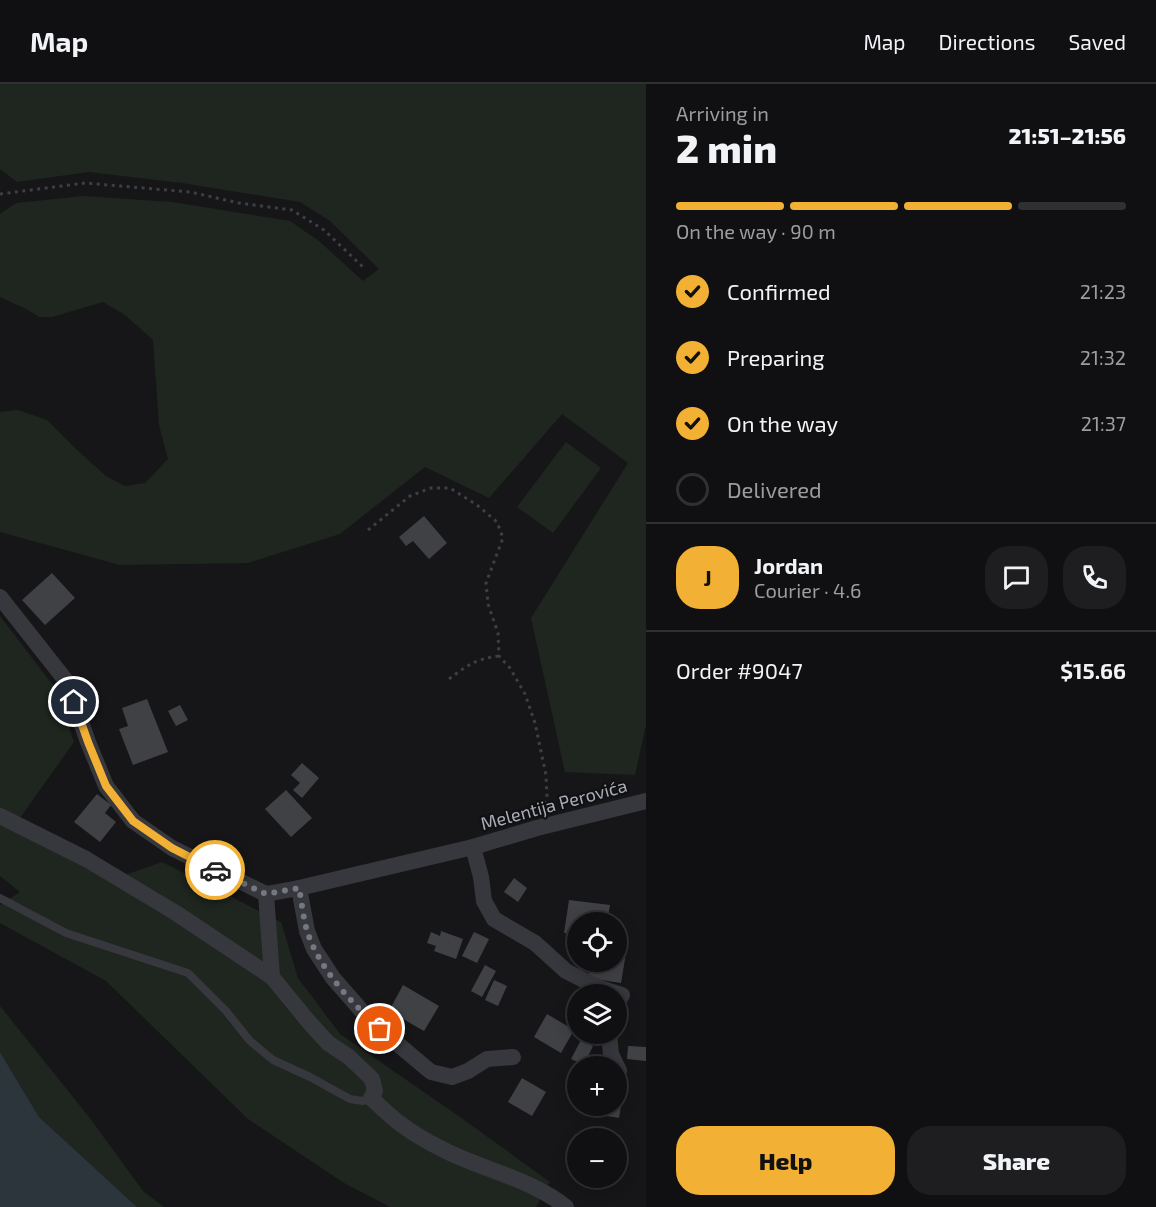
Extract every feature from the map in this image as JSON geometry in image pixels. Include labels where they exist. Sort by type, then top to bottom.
[{"type":"street","points":[[0,597],[67,682],[106,786],[133,821],[172,848],[266,894],[273,977]]},
{"type":"street","name":"Melentija Perovića","points":[[266,894],[473,847],[646,801]]},
{"type":"street","points":[[0,816],[96,865],[176,913],[273,977],[328,1043],[349,1057],[372,1079],[375,1091],[371,1098],[403,1125],[442,1149],[527,1184],[553,1197],[566,1207]]},
{"type":"street","name":"Melentija Perovića","points":[[473,847],[482,877],[484,901],[494,919],[535,944],[566,970],[592,984]]},
{"type":"street","points":[[299,888],[307,931],[314,949],[333,978],[368,1017],[431,1072],[452,1077],[468,1071],[487,1059],[513,1058]]},
{"type":"lane","points":[[0,898],[66,933],[188,973],[226,1011],[250,1041],[273,1060],[350,1099],[363,1101],[371,1098]]},
{"type":"path","points":[[0,194],[85,183],[190,192],[239,203],[292,210],[324,230],[364,268]]},
{"type":"path","points":[[368,530],[410,496],[431,488],[450,488],[477,505],[497,522],[503,538],[486,583],[488,604],[498,633],[499,656],[510,668],[525,694],[535,723],[546,776],[547,797],[533,830]]},
{"type":"path","points":[[449,679],[468,665],[483,658],[499,656]]},
{"type":"shaded area","points":[[0,84],[646,84],[646,725],[635,775],[565,772],[531,618],[628,463],[562,414],[489,498],[425,467],[340,534],[248,563],[120,565],[0,532],[0,412],[18,410],[47,420],[106,476],[125,486],[145,483],[168,459],[159,425],[153,340],[125,315],[103,302],[52,317],[39,317],[0,297],[0,214],[16,203],[84,196],[172,202],[290,221],[319,241],[363,281],[379,269],[330,221],[300,202],[182,183],[89,172],[17,182],[0,169]]},
{"type":"shaded area","points":[[566,442],[601,468],[553,533],[517,507]]},
{"type":"shaded area","points":[[0,616],[56,689],[74,742],[20,818],[125,875],[162,862],[281,922],[298,978],[340,1034],[550,1182],[536,1207],[390,1207],[344,1183],[248,1119],[106,981],[0,923],[0,905],[20,892],[0,876]]},
{"type":"shaded area","points":[[0,1006],[89,1117],[143,1191],[164,1207],[137,1207],[39,1117],[0,1052]]},
{"type":"shaded area","points":[[0,1052],[39,1117],[137,1207],[0,1207]]},
{"type":"building","points":[[424,516],[447,543],[429,559],[413,541],[406,546],[399,537]]},
{"type":"building","points":[[52,573],[75,598],[45,625],[22,600]]},
{"type":"building","points":[[147,699],[168,752],[133,765],[119,729],[128,726],[122,708]]},
{"type":"building","points":[[180,705],[188,720],[176,726],[168,711]]},
{"type":"building","points":[[302,763],[319,778],[302,798],[293,790],[300,783],[291,775]]},
{"type":"building","points":[[286,790],[312,818],[291,837],[265,809]]},
{"type":"building","points":[[97,794],[111,805],[105,813],[116,822],[100,842],[74,822]]},
{"type":"building","points":[[514,878],[527,888],[518,902],[504,892]]},
{"type":"building","points":[[569,900],[610,905],[609,912],[567,912]]},
{"type":"building","points":[[567,913],[567,933],[564,933]]},
{"type":"building","points":[[441,931],[463,939],[456,959],[434,951],[436,946],[427,943],[431,932],[440,936]]},
{"type":"building","points":[[474,932],[489,939],[477,963],[462,956]]},
{"type":"building","points":[[485,965],[496,971],[482,997],[471,991]]},
{"type":"building","points":[[589,972],[623,972],[621,983],[588,978]]},
{"type":"building","points":[[494,980],[507,986],[498,1006],[485,1000]]},
{"type":"building","points":[[403,985],[439,1006],[424,1031],[389,1011]]},
{"type":"building","points":[[547,1014],[567,1026],[567,1042],[561,1053],[534,1037]]},
{"type":"building","points":[[579,1044],[593,1046],[588,1056],[573,1056]]},
{"type":"building","points":[[628,1046],[646,1047],[646,1061],[627,1059]]},
{"type":"building","points":[[522,1078],[546,1092],[532,1116],[508,1102]]},
{"type":"way so far","points":[[215,870],[266,894],[299,888],[307,931],[314,949],[333,978],[380,1029]]},
{"type":"route","points":[[74,702],[106,786],[133,821],[172,848],[215,870]]}]
